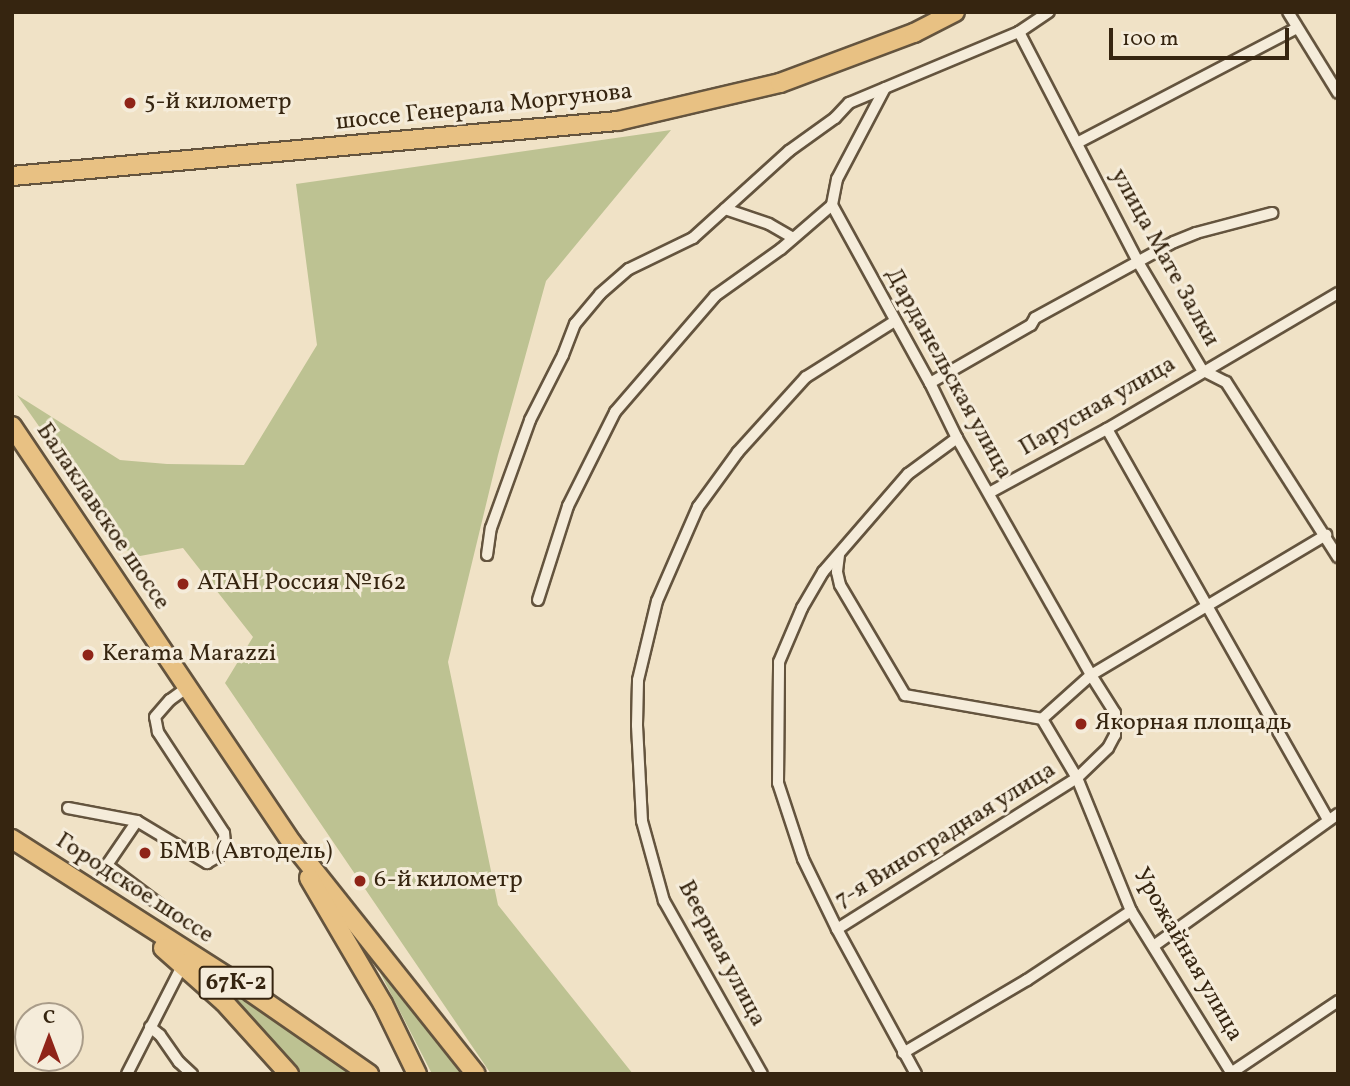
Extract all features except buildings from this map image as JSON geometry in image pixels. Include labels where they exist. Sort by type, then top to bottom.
[{"type":"main road","name":"шоссе Генерала Моргунова","points":[[12,176],[618,121],[780,83],[914,33],[955,12]]},
{"type":"main road","name":"Балаклавское шоссе","points":[[12,426],[292,843]]},
{"type":"main road","name":"Городское шоссе","points":[[12,839],[251,992],[369,1074]]},
{"type":"main road","points":[[292,843],[326,910],[383,1004],[417,1074]]},
{"type":"main road","points":[[292,843],[476,1074]]},
{"type":"main road","name":"67К-2","points":[[124,913],[224,1002],[289,1074]]},
{"type":"street","points":[[487,555],[491,528],[530,420],[563,355],[575,324],[600,294],[629,269],[693,239],[789,151],[835,118],[849,103],[1019,32],[1049,12]]},
{"type":"street","points":[[1288,12],[1338,93]]},
{"type":"street","points":[[1077,143],[1297,28]]},
{"type":"street","name":"улица Мате Залки","points":[[1019,32],[1138,262],[1202,370],[1226,383],[1338,557]]},
{"type":"street","points":[[538,600],[568,506],[615,412],[715,296],[793,238],[832,205],[836,179],[885,89]]},
{"type":"street","name":"Дарданельская улица","points":[[832,205],[930,383],[957,438],[1091,676]]},
{"type":"street","points":[[725,209],[769,224],[793,238]]},
{"type":"street","points":[[930,383],[1031,325],[1035,318],[1196,233],[1272,213]]},
{"type":"street","name":"Парусная улица","points":[[989,493],[1107,429],[1202,370],[1338,293]]},
{"type":"street","name":"Веерная улица","points":[[762,1074],[664,901],[642,821],[636,725],[638,680],[657,601],[698,507],[738,453],[806,377],[895,321]]},
{"type":"street","points":[[1107,429],[1207,607],[1333,817],[1155,945]]},
{"type":"street","points":[[916,1074],[836,929],[803,859],[778,783],[779,662],[802,608],[823,572],[908,474],[957,438]]},
{"type":"street","points":[[1042,719],[1091,676],[1325,535]]},
{"type":"street","points":[[840,552],[837,572],[840,585],[905,695],[1042,719],[1077,778],[1108,748],[1116,723],[1115,713],[1091,676]]},
{"type":"street","points":[[68,808],[137,821],[207,863],[219,856],[225,844],[224,832],[158,732],[155,717],[170,700],[188,687]]},
{"type":"street","name":"7-я Виноградная улица","points":[[836,929],[1077,778]]},
{"type":"street","name":"Урожайная улица","points":[[1077,778],[1131,911],[1155,945],[1232,1074]]},
{"type":"street","points":[[137,821],[107,865],[172,914]]},
{"type":"street","points":[[903,1053],[1027,980],[1131,911]]},
{"type":"street","points":[[127,1074],[183,964]]},
{"type":"street","points":[[1232,1074],[1338,1001]]},
{"type":"street","points":[[150,1027],[160,1035],[179,1062],[192,1074]]},
{"type":"green space","points":[[671,130],[546,281],[498,455],[448,662],[498,905],[633,1074],[491,1074],[225,683],[253,637],[183,548],[140,556],[126,550],[17,395],[120,460],[167,464],[244,465],[317,345],[296,184]]},
{"type":"green space","points":[[369,951],[469,1074],[431,1072]]},
{"type":"green space","points":[[221,980],[354,1074],[299,1074],[222,987]]},
{"type":"place","name":"5-й километр","points":[[130,103]]},
{"type":"place","name":"АТАН Россия №162","points":[[183,584]]},
{"type":"place","name":"Kerama Marazzi","points":[[88,655]]},
{"type":"place","name":"Якорная площадь","points":[[1081,724]]},
{"type":"place","name":"БМВ (Автодель)","points":[[145,853]]},
{"type":"place","name":"6-й километр","points":[[360,881]]}]
